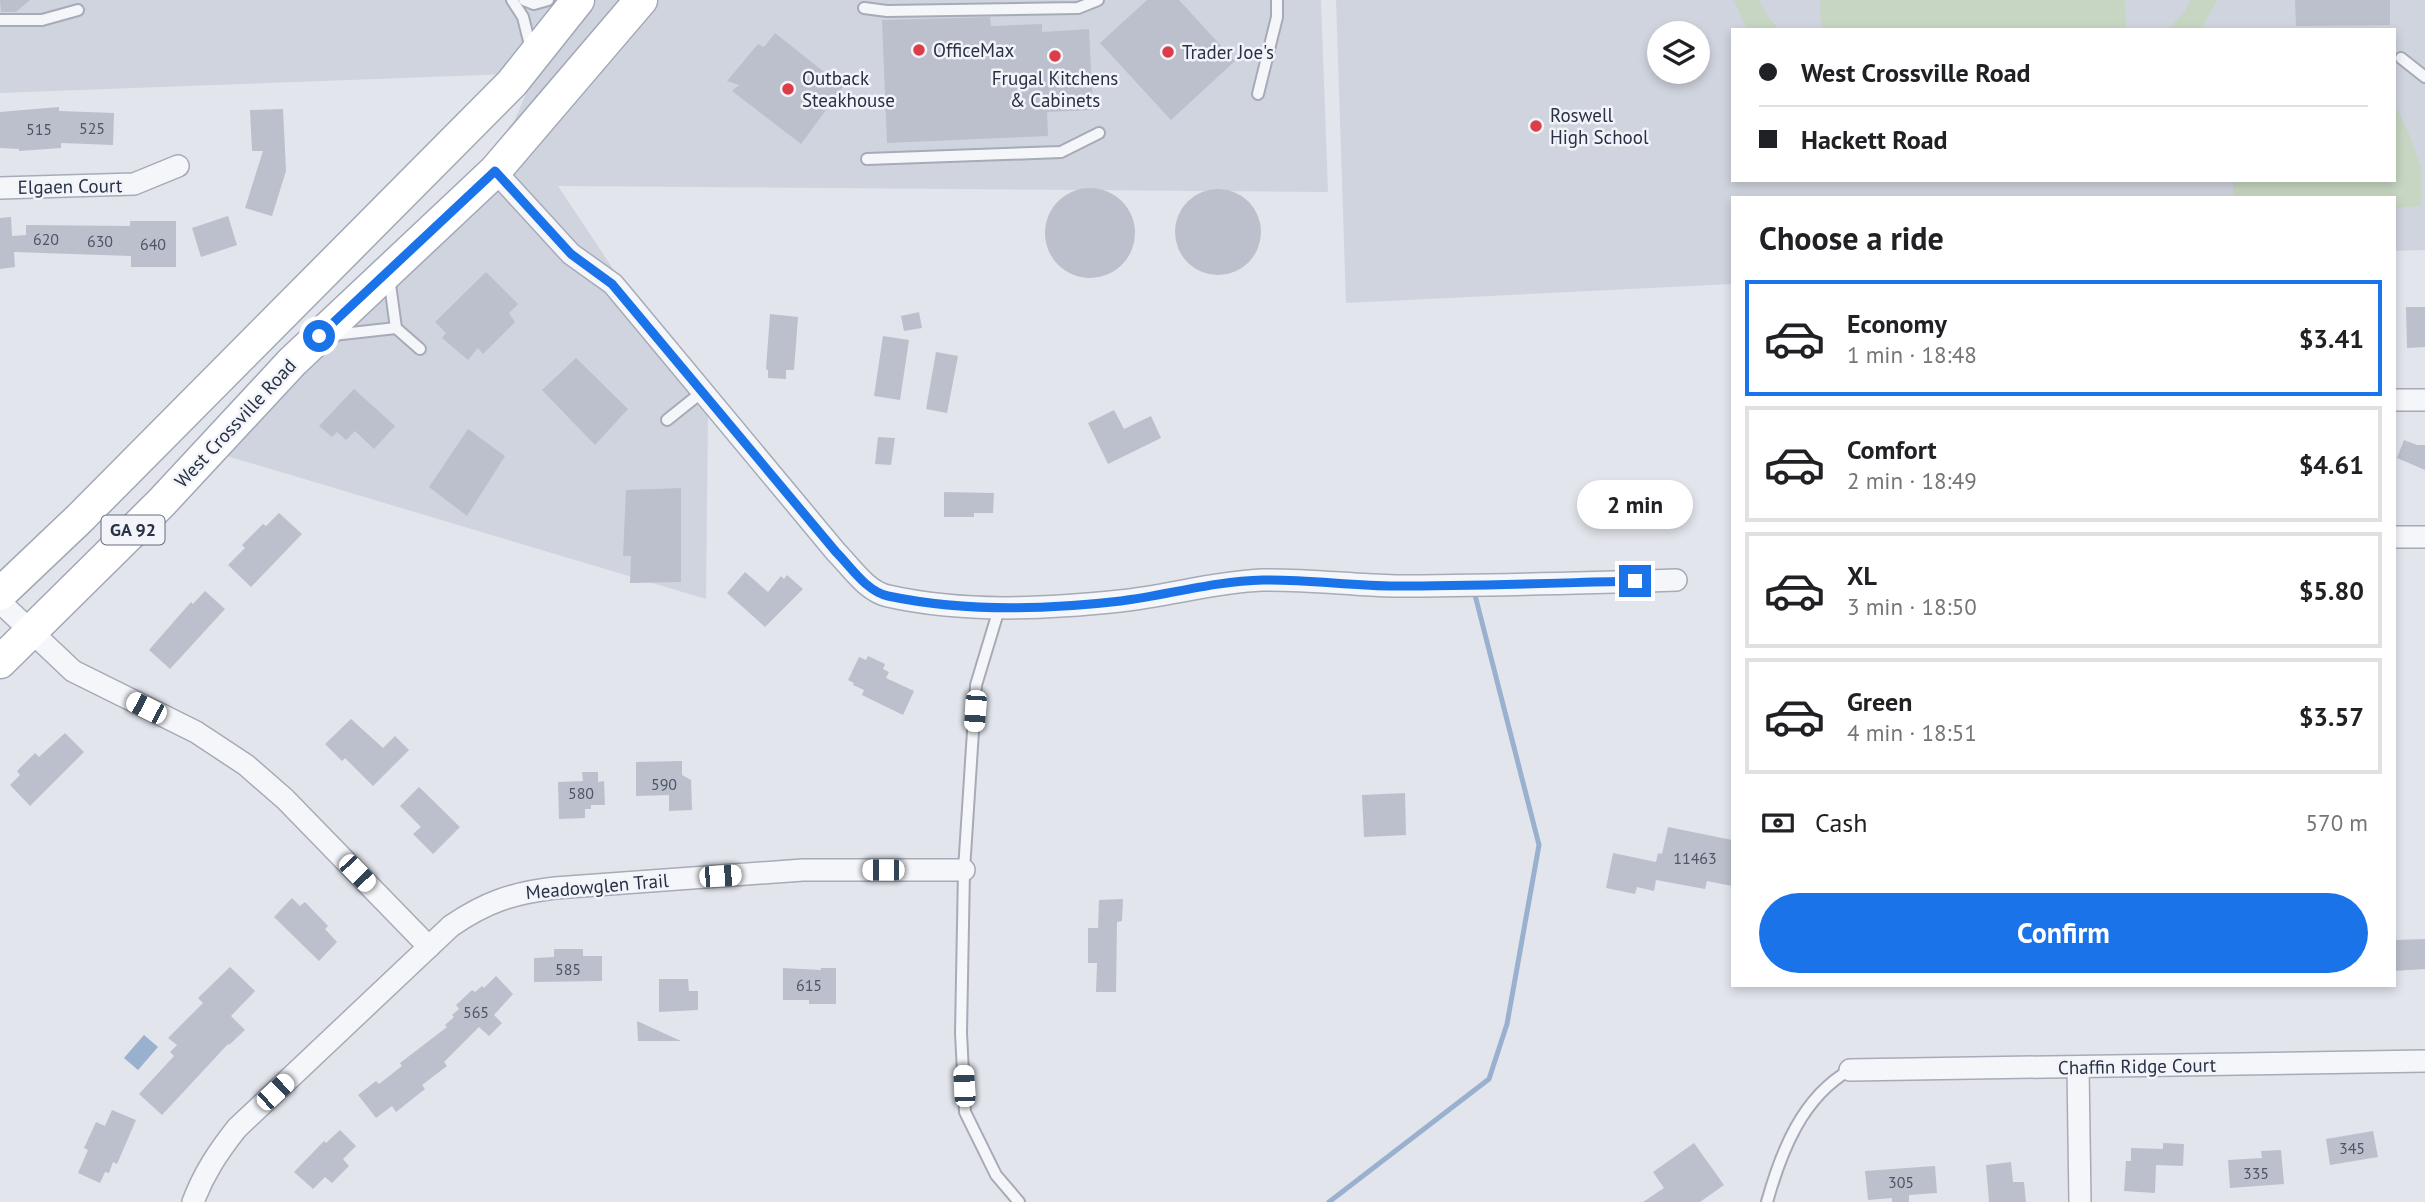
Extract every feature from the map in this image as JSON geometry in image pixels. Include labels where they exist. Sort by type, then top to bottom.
[{"type":"main road","name":"GA 92","points":[[0,594],[79,519],[483,113],[512,83],[578,0]]},
{"type":"main road","name":"West Crossville Road","points":[[0,662],[162,502],[292,362],[495,171],[641,0]]},
{"type":"street","name":"Elgaen Court","points":[[0,188],[134,184],[178,166]]},
{"type":"street","points":[[495,171],[571,254],[612,284],[867,585],[878,593],[952,606],[999,609],[1121,601],[1223,583],[1264,580],[1393,586],[1676,580]]},
{"type":"street","points":[[2396,400],[2425,400]]},
{"type":"street","points":[[2396,537],[2425,537]]},
{"type":"street","points":[[0,602],[73,671],[196,732],[246,765],[285,799],[429,947]]},
{"type":"street","name":"Meadowglen Trail","points":[[193,1202],[201,1180],[217,1153],[237,1128],[451,926],[472,911],[495,900],[523,892],[803,870],[964,870]]},
{"type":"street","name":"Chaffin Ridge Court","points":[[1850,1070],[2425,1061]]},
{"type":"street","points":[[2078,1067],[2080,1202]]},
{"type":"lane","points":[[512,0],[523,17],[533,57]]},
{"type":"lane","points":[[524,0],[534,4],[548,0]]},
{"type":"lane","points":[[864,8],[887,11],[1078,8],[1098,0]]},
{"type":"lane","points":[[1258,94],[1277,18],[1277,0]]},
{"type":"lane","points":[[0,20],[42,20],[78,10]]},
{"type":"lane","points":[[2401,58],[2425,77]]},
{"type":"lane","points":[[867,159],[1061,152],[1099,133]]},
{"type":"lane","points":[[388,271],[396,328],[420,349]]},
{"type":"lane","points":[[319,336],[396,328]]},
{"type":"lane","points":[[667,420],[702,392]]},
{"type":"lane","points":[[999,609],[976,685],[964,870],[961,1033],[965,1112],[996,1175],[1019,1202]]},
{"type":"lane","points":[[1768,1202],[1783,1155],[1798,1123],[1827,1086],[1850,1070]]},
{"type":"shaded area","points":[[0,0],[1321,0],[1328,192],[558,186],[708,412],[706,599],[207,450],[486,186],[535,73],[0,93]]},
{"type":"shaded area","name":"Roswell High School","points":[[1336,0],[2425,0],[2425,250],[2396,251],[2396,196],[1731,196],[1731,284],[1346,303]]},
{"type":"green space","points":[[1734,0],[1759,0],[1777,28],[1746,28]]},
{"type":"green space","points":[[1820,0],[2125,0],[2126,28],[1821,28]]},
{"type":"green space","points":[[2191,0],[2217,0],[2202,28],[2170,28]]},
{"type":"green space","points":[[2396,107],[2421,167],[2421,206],[2396,208],[2396,196],[2233,196],[2233,182],[2396,182]]},
{"type":"water","points":[[144,1035],[158,1047],[138,1070],[124,1058]]},
{"type":"building","points":[[0,0],[30,0],[16,12],[1,12]]},
{"type":"building","name":"Trader Joe's","points":[[1147,0],[1179,0],[1235,61],[1171,120],[1100,43]]},
{"type":"building","points":[[2295,0],[2390,0],[2390,25],[2296,26]]},
{"type":"building","points":[[990,17],[991,26],[1042,24],[1042,32],[1089,29],[1093,110],[1047,112],[1048,136],[887,143],[882,20]]},
{"type":"building","name":"Outback Steakhouse","points":[[775,33],[843,87],[801,144],[732,91],[739,85],[727,81],[758,44],[764,47]]},
{"type":"building","points":[[59,107],[59,111],[114,113],[113,145],[61,143],[61,148],[19,151],[0,148],[0,112]]},
{"type":"building","points":[[283,109],[286,171],[272,216],[245,208],[263,151],[252,151],[250,110]]},
{"type":"building","points":[[1081,188],[1099,188],[1115,195],[1128,208],[1135,224],[1135,242],[1128,258],[1115,271],[1099,278],[1081,278],[1065,271],[1052,258],[1045,242],[1045,224],[1052,208],[1065,195]]},
{"type":"building","points":[[1210,189],[1226,189],[1249,201],[1258,215],[1261,232],[1258,249],[1249,263],[1226,275],[1210,275],[1194,268],[1182,256],[1175,240],[1175,224],[1182,208],[1194,196]]},
{"type":"building","points":[[228,216],[237,245],[201,257],[192,228]]},
{"type":"building","points":[[11,217],[12,236],[26,235],[26,225],[130,226],[130,221],[176,221],[176,267],[131,267],[131,256],[14,252],[15,267],[0,269],[0,218]]},
{"type":"building","points":[[486,272],[518,304],[509,313],[515,322],[483,354],[478,348],[468,360],[442,338],[446,333],[435,322]]},
{"type":"building","points":[[2406,307],[2425,307],[2425,347],[2407,348]]},
{"type":"building","points":[[919,312],[922,328],[904,331],[901,316]]},
{"type":"building","points":[[770,314],[798,317],[794,370],[786,370],[786,379],[768,378],[766,369]]},
{"type":"building","points":[[883,336],[909,340],[900,400],[874,396]]},
{"type":"building","points":[[936,352],[958,356],[947,413],[926,409]]},
{"type":"building","points":[[576,358],[628,409],[595,445],[542,390]]},
{"type":"building","points":[[354,389],[395,426],[374,449],[355,431],[346,440],[337,432],[332,437],[319,426]]},
{"type":"building","points":[[1114,410],[1124,429],[1151,416],[1161,438],[1108,464],[1088,423]]},
{"type":"building","points":[[468,429],[505,456],[467,516],[429,487]]},
{"type":"building","points":[[878,437],[895,438],[891,465],[875,464]]},
{"type":"building","points":[[2404,440],[2425,445],[2425,470],[2397,458]]},
{"type":"building","points":[[681,488],[681,582],[630,583],[631,556],[623,556],[626,490]]},
{"type":"building","points":[[944,492],[994,493],[993,513],[974,513],[974,517],[944,517]]},
{"type":"building","points":[[279,513],[302,534],[251,587],[228,565],[245,548],[242,545],[263,524],[266,526]]},
{"type":"building","points":[[745,572],[768,592],[781,576],[784,579],[787,575],[803,589],[765,627],[727,593]]},
{"type":"building","points":[[205,591],[225,609],[170,669],[149,650],[191,602],[193,604]]},
{"type":"building","points":[[868,656],[885,664],[883,669],[889,672],[886,678],[914,691],[903,715],[862,695],[864,690],[848,680],[859,657],[866,660]]},
{"type":"building","points":[[351,719],[383,748],[395,736],[409,750],[373,786],[345,758],[342,761],[325,744]]},
{"type":"building","points":[[65,733],[84,752],[30,806],[10,785],[20,775],[17,771],[35,753],[39,757]]},
{"type":"building","points":[[682,761],[682,775],[691,780],[692,810],[669,811],[669,795],[636,796],[636,762]]},
{"type":"building","points":[[582,772],[598,772],[598,782],[604,781],[605,805],[591,805],[591,809],[585,809],[585,818],[559,819],[558,782],[583,781]]},
{"type":"building","points":[[419,787],[460,827],[433,854],[413,834],[421,827],[400,806]]},
{"type":"building","points":[[1405,793],[1406,835],[1364,837],[1362,795]]},
{"type":"building","points":[[1668,827],[1731,840],[1731,886],[1707,881],[1705,889],[1656,880],[1654,891],[1637,887],[1635,894],[1606,888],[1613,853],[1656,862],[1658,853],[1662,854]]},
{"type":"building","points":[[292,898],[300,906],[305,902],[328,926],[325,929],[337,942],[319,961],[274,917]]},
{"type":"building","points":[[1123,899],[1122,921],[1117,922],[1116,992],[1096,992],[1097,963],[1088,963],[1088,928],[1098,928],[1099,900]]},
{"type":"building","points":[[2425,939],[2425,969],[2396,971],[2396,940]]},
{"type":"building","points":[[554,949],[583,949],[583,956],[602,956],[602,981],[534,982],[534,958],[554,957]]},
{"type":"building","points":[[230,967],[255,991],[231,1016],[245,1030],[228,1044],[162,1115],[139,1094],[174,1056],[170,1052],[177,1045],[168,1038],[203,1003],[198,998]]},
{"type":"building","points":[[783,968],[836,968],[836,1004],[783,1000]]},
{"type":"building","points":[[496,976],[513,994],[494,1015],[502,1023],[489,1036],[479,1027],[444,1062],[447,1066],[422,1085],[425,1089],[396,1112],[392,1106],[376,1118],[358,1095],[376,1081],[379,1084],[402,1066],[400,1063],[447,1027],[445,1025],[459,1009],[456,1005],[472,990],[475,992],[482,986],[484,988]]},
{"type":"building","points":[[659,979],[688,979],[689,991],[698,991],[698,1010],[659,1012]]},
{"type":"building","points":[[637,1021],[681,1041],[638,1041]]},
{"type":"building","points":[[112,1110],[136,1120],[117,1164],[113,1162],[109,1173],[105,1172],[100,1183],[78,1173],[88,1150],[84,1148],[96,1122],[105,1126]]},
{"type":"building","points":[[340,1130],[356,1146],[343,1159],[349,1166],[332,1183],[325,1177],[313,1189],[294,1172],[324,1141],[326,1143]]},
{"type":"building","points":[[2373,1131],[2378,1157],[2330,1165],[2326,1139]]},
{"type":"building","points":[[1694,1143],[1724,1185],[1700,1202],[1643,1202],[1664,1188],[1653,1172]]},
{"type":"building","points":[[2163,1143],[2184,1144],[2183,1166],[2156,1165],[2155,1193],[2124,1191],[2126,1161],[2131,1161],[2131,1148],[2163,1149]]},
{"type":"building","points":[[2281,1150],[2284,1184],[2230,1188],[2228,1160],[2262,1158],[2261,1151]]},
{"type":"building","points":[[2011,1162],[2013,1182],[2024,1182],[2026,1202],[1989,1202],[1986,1165]]},
{"type":"building","points":[[1935,1166],[1937,1193],[1909,1195],[1909,1202],[1892,1202],[1892,1198],[1868,1200],[1865,1171]]},
{"type":"waterway","points":[[1329,1202],[1489,1079],[1507,1024],[1539,845],[1475,595]]},
{"type":"place","name":"OfficeMax","points":[[919,50]]},
{"type":"place","name":"Trader Joe's","points":[[1168,52]]},
{"type":"place","name":"Frugal Kitchens & Cabinets","points":[[1055,56]]},
{"type":"place","name":"Outback Steakhouse","points":[[788,89]]},
{"type":"place","name":"Roswell High School","points":[[1536,126]]},
{"type":"route","points":[[319,336],[495,171],[571,254],[612,284],[836,552],[878,593],[952,606],[999,609],[1121,601],[1223,583],[1264,580],[1393,586],[1635,581]]}]
